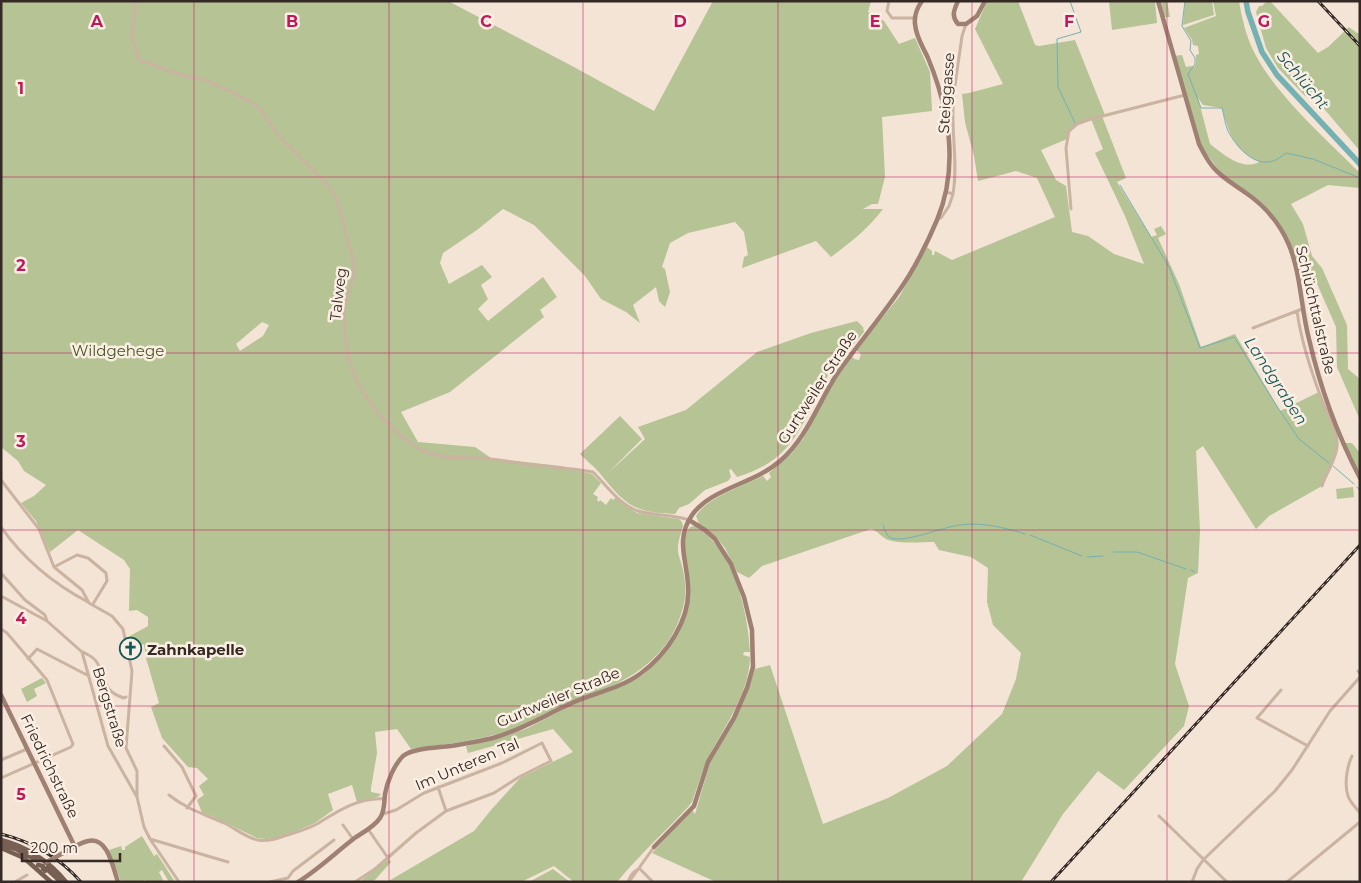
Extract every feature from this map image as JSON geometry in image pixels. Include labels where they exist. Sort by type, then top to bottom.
[{"type":"main road","points":[[915,18],[922,1]]},
{"type":"main road","points":[[958,1],[953,12],[954,19],[958,24],[971,22],[977,16],[985,1]]},
{"type":"main road","name":"Schlüchttalstraße","points":[[1158,1],[1199,144],[1212,166],[1220,174],[1262,206],[1280,228],[1290,246],[1295,264],[1300,310],[1316,368],[1328,405],[1360,478]]},
{"type":"main road","name":"Gurtweiler Straße","points":[[382,814],[391,775],[402,757],[408,753],[490,739],[526,727],[572,703],[629,681],[654,662],[674,637],[688,601],[689,590],[682,549],[684,532],[689,520],[698,508],[710,498],[765,473],[790,452],[801,438],[837,374],[904,284],[938,218],[946,192],[950,147],[946,118],[933,70],[916,34],[915,18]]},
{"type":"main road","points":[[654,847],[694,806],[708,762],[734,718],[747,688],[752,667],[752,630],[744,597],[735,573],[723,549],[705,530],[689,520]]},
{"type":"main road","name":"Friedrichstraße","points":[[1,695],[75,847]]},
{"type":"main road","points":[[298,882],[322,866],[353,839],[378,822],[382,814]]},
{"type":"main road","points":[[46,869],[69,850],[92,840],[103,845],[108,853],[118,882]]},
{"type":"main road","points":[[2,846],[16,849],[37,861],[61,882]]},
{"type":"main road","points":[[37,861],[66,882]]},
{"type":"main road","points":[[46,869],[52,882]]},
{"type":"street","name":"Talweg","points":[[135,1],[132,38],[138,60],[184,76],[206,80],[260,108],[277,134],[327,184],[337,199],[354,265],[354,276],[345,312],[348,354],[364,395],[378,414],[411,444],[436,455],[453,458],[480,458],[593,472],[612,493],[638,511],[677,516],[689,520]]},
{"type":"street","points":[[889,1],[887,11],[892,18],[915,18]]},
{"type":"street","name":"Steiggasse","points":[[938,218],[941,218],[946,212],[953,194],[956,163],[953,137],[953,108],[962,36],[966,24]]},
{"type":"street","points":[[1071,209],[1066,148],[1069,131],[1077,124],[1091,119],[1184,95]]},
{"type":"street","points":[[946,192],[953,194]]},
{"type":"street","points":[[1253,328],[1300,310],[1299,329],[1338,445],[1322,486]]},
{"type":"street","points":[[1,480],[39,529],[54,567],[82,590],[89,603]]},
{"type":"street","points":[[1,527],[11,541],[42,572],[69,591],[94,604],[116,620],[123,629],[132,670],[126,748],[137,771],[137,797]]},
{"type":"street","points":[[54,567],[78,554],[88,558],[106,574],[107,581],[94,604]]},
{"type":"street","points":[[1,573],[26,600],[45,615],[47,621]]},
{"type":"street","name":"Bergstraße","points":[[1,596],[47,621],[82,652],[108,746],[137,797],[144,827],[150,839],[179,882]]},
{"type":"street","points":[[1,629],[46,680],[73,744],[71,747],[1,778]]},
{"type":"street","points":[[28,659],[37,649],[88,676]]},
{"type":"street","points":[[82,652],[98,663],[107,687],[116,695],[124,698],[126,696]]},
{"type":"street","points":[[1192,882],[1203,860],[1275,791],[1292,770],[1330,711],[1359,674]]},
{"type":"street","points":[[1281,690],[1257,718],[1308,746]]},
{"type":"street","name":"Im Unteren Tal","points":[[382,814],[396,810],[438,787],[502,764],[542,743],[551,761],[494,793],[446,811]]},
{"type":"street","points":[[164,746],[182,767],[196,796],[187,808]]},
{"type":"street","points":[[1,760],[27,749]]},
{"type":"street","points":[[1352,756],[1348,764],[1347,790],[1350,801],[1360,813]]},
{"type":"street","points":[[355,882],[375,869],[416,832],[446,811],[438,787]]},
{"type":"street","points":[[169,795],[187,808],[219,820],[249,837],[267,841],[292,834],[316,824],[344,808],[377,799],[385,799]]},
{"type":"street","points":[[1159,816],[1226,882]]},
{"type":"street","points":[[1288,882],[1360,822]]},
{"type":"street","points":[[343,825],[353,839]]},
{"type":"street","points":[[368,829],[388,858]]},
{"type":"street","points":[[150,839],[228,862]]},
{"type":"street","points":[[270,882],[288,878],[293,871],[334,840]]},
{"type":"street","points":[[629,882],[635,870],[640,869],[654,847]]},
{"type":"street","points":[[640,869],[653,882]]},
{"type":"street","points":[[15,882],[27,875]]},
{"type":"green space","name":"Wildgehege","points":[[1,1],[448,1],[654,111],[713,1],[871,1],[868,12],[884,21],[899,44],[915,38],[930,72],[932,111],[882,117],[885,177],[878,204],[872,204],[863,209],[883,209],[865,229],[831,257],[816,241],[742,268],[744,257],[748,255],[744,232],[735,222],[688,233],[670,243],[662,267],[665,269],[670,292],[665,307],[659,301],[656,287],[633,305],[640,323],[626,312],[601,299],[585,276],[534,225],[503,209],[477,230],[443,253],[440,263],[449,284],[482,265],[492,277],[481,285],[488,299],[478,309],[488,321],[543,277],[557,297],[540,310],[544,317],[450,392],[401,412],[418,442],[475,447],[491,458],[561,466],[592,474],[601,483],[593,494],[598,497],[597,500],[599,502],[600,500],[606,505],[611,498],[613,500],[615,498],[637,513],[679,519],[683,526],[678,554],[685,583],[684,605],[674,631],[663,648],[634,674],[598,693],[519,727],[474,740],[411,749],[397,729],[375,732],[377,753],[371,792],[381,794],[378,797],[357,802],[352,785],[328,794],[333,810],[315,823],[299,830],[277,838],[257,838],[202,813],[197,800],[204,795],[199,786],[208,779],[197,768],[188,767],[162,738],[151,707],[159,703],[146,658],[144,644],[134,649],[130,645],[128,637],[148,626],[148,617],[137,610],[129,611],[130,569],[124,560],[78,530],[50,552],[36,521],[21,503],[34,496],[46,485],[24,471],[18,461],[1,447]],"holes":[[[262,322],[269,325],[263,336],[240,351],[236,344]]]},
{"type":"green space","points":[[987,1],[1018,1],[1035,45],[1075,40],[1105,115],[1102,116],[1126,178],[1117,182],[1151,237],[1157,235],[1154,229],[1161,226],[1166,234],[1158,238],[1179,284],[1201,347],[1235,334],[1280,411],[1319,392],[1338,445],[1322,486],[1269,516],[1256,529],[1203,446],[1196,451],[1200,530],[1198,573],[1188,578],[1175,664],[1189,706],[1184,726],[1124,790],[1098,771],[1063,814],[1021,882],[716,882],[652,853],[692,810],[695,814],[710,763],[736,718],[755,669],[770,665],[823,824],[888,798],[947,766],[1002,714],[1016,679],[1021,653],[993,625],[987,602],[988,568],[971,557],[939,550],[934,542],[888,540],[871,529],[762,566],[749,578],[737,572],[725,548],[717,538],[699,524],[696,516],[708,503],[726,493],[763,476],[767,481],[771,477],[769,473],[792,453],[803,439],[838,374],[852,356],[854,359],[859,360],[861,354],[856,350],[899,297],[927,247],[932,251],[932,255],[934,255],[935,251],[952,260],[1055,217],[1037,178],[1016,171],[978,181],[965,122],[962,94],[1003,84],[975,29]],"holes":[[[1091,119],[1103,149],[1095,153],[1125,216],[1144,264],[1114,254],[1088,236],[1072,232],[1066,186],[1056,180],[1041,150],[1067,139],[1072,128]]]},
{"type":"green space","points":[[1109,1],[1155,1],[1157,23],[1112,30]]},
{"type":"green space","points":[[1161,1],[1167,1],[1170,17],[1163,17]]},
{"type":"green space","points":[[1185,1],[1212,1],[1214,15],[1183,25]]},
{"type":"green space","points":[[1213,1],[1239,1],[1249,40],[1263,68],[1302,116],[1360,173],[1360,188],[1328,185],[1291,204],[1303,224],[1312,256],[1322,268],[1347,325],[1348,369],[1360,379],[1360,420],[1337,367],[1336,327],[1315,279],[1300,281],[1297,264],[1273,215],[1262,203],[1221,173],[1199,144],[1173,56],[1182,55],[1186,67],[1194,67],[1196,55],[1199,54],[1198,46],[1193,45],[1184,28],[1216,16]],"holes":[[[1198,98],[1203,105],[1222,108],[1234,141],[1243,152],[1259,162],[1253,164],[1239,163],[1210,144]]]},
{"type":"green space","points":[[1267,1],[1270,1],[1318,53],[1328,47],[1349,27],[1360,33],[1360,151],[1314,97],[1305,96],[1278,68],[1266,48],[1256,12],[1259,6],[1262,6]]},
{"type":"green space","points":[[857,321],[863,327],[864,332],[834,366],[796,436],[786,449],[773,460],[737,477],[731,469],[729,470],[731,477],[728,481],[705,490],[689,504],[679,508],[675,514],[648,511],[628,503],[580,454],[620,416],[642,439],[606,475],[645,439],[638,427],[686,410],[757,352],[811,333]]},
{"type":"green space","points":[[1345,443],[1352,443],[1360,453],[1360,477]]},
{"type":"green space","points":[[1353,487],[1354,497],[1337,499],[1336,489]]},
{"type":"green space","points":[[694,526],[704,532],[719,548],[734,575],[744,607],[749,638],[750,652],[744,652],[743,655],[750,657],[749,671],[740,698],[713,748],[692,802],[688,807],[617,882],[574,882],[554,866],[521,882],[387,882],[474,831],[520,778],[573,752],[553,729],[468,753],[466,746],[499,738],[528,728],[573,704],[630,682],[643,675],[666,650],[689,602],[684,541],[686,532],[690,527]]},
{"type":"green space","points":[[42,678],[46,683],[34,689],[37,696],[27,702],[21,689]]},
{"type":"green space","points":[[142,836],[154,856],[157,854],[175,882],[169,882],[162,870],[159,872],[164,882],[146,882],[145,880],[141,882],[121,882],[109,850],[121,846],[122,850],[125,850],[125,847]]},
{"type":"green space","points":[[389,859],[391,862],[373,882],[359,882]]},
{"type":"green space","points":[[553,869],[570,882],[529,882]]},
{"type":"waterway","name":"Landgraben","points":[[1070,1],[1081,32],[1057,39],[1058,87],[1075,123]]},
{"type":"waterway","points":[[1185,1],[1182,26],[1191,41],[1190,50],[1195,58],[1195,64],[1188,74],[1201,108],[1222,108],[1228,131],[1240,149],[1252,158],[1266,162],[1278,159],[1286,153],[1313,159],[1360,178]]},
{"type":"waterway","name":"Schlücht","points":[[1246,1],[1262,52],[1277,75],[1360,164]]},
{"type":"waterway","name":"Landgraben","points":[[1120,185],[1169,267],[1200,348],[1234,337],[1299,439],[1329,463]]},
{"type":"waterway","name":"Landgraben","points":[[1333,466],[1354,484]]},
{"type":"waterway","name":"Landgraben","points":[[1357,487],[1360,491]]},
{"type":"waterway","points":[[883,525],[889,537],[898,539],[915,537],[952,526],[968,524],[992,526],[1025,534]]},
{"type":"waterway","points":[[1030,535],[1082,556]]},
{"type":"waterway","points":[[1113,552],[1137,552],[1186,569]]},
{"type":"waterway","points":[[1087,557],[1103,556]]},
{"type":"waterway","points":[[1191,570],[1195,572]]},
{"type":"railway","points":[[1318,1],[1360,46]]},
{"type":"railway","points":[[1051,882],[1360,545]]},
{"type":"railway","points":[[1,834],[35,846],[64,865],[81,882]]},
{"type":"place","name":"Zahnkapelle","points":[[131,649]]}]
